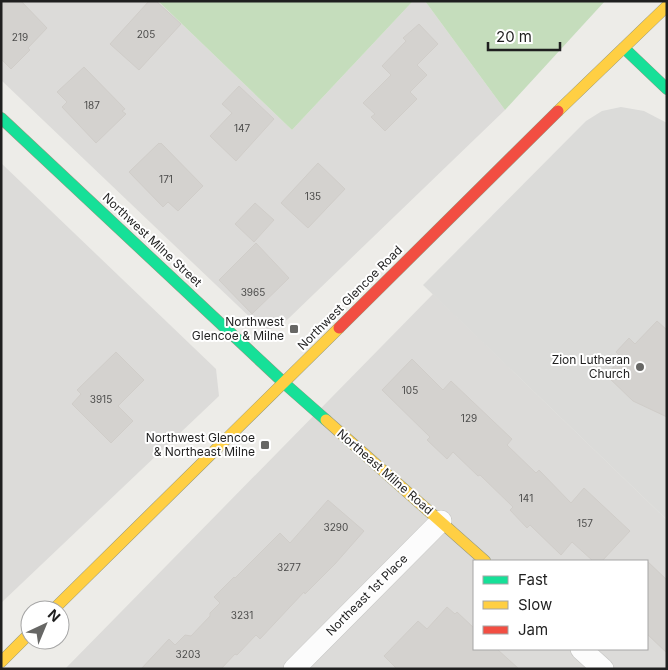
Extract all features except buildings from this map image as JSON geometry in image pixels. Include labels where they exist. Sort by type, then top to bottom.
[{"type":"main road","name":"Northwest Glencoe Road","points":[[63,600],[524,144],[667,6]]},
{"type":"main road","points":[[624,48],[667,89]]},
{"type":"main road","name":"Northwest Milne Street","points":[[1,118],[284,383]]},
{"type":"main road","name":"Northeast Milne Road","points":[[284,383],[484,560]]},
{"type":"main road","points":[[1,662],[20,643]]},
{"type":"street","name":"Northeast 1st Place","points":[[294,669],[441,521]]},
{"type":"street","points":[[582,650],[603,669]]},
{"type":"shaded area","points":[[1,1],[158,1],[292,130],[413,1],[425,1],[505,110],[288,319],[279,326],[267,330],[258,325],[1,80]]},
{"type":"shaded area","name":"Zion Lutheran Church","points":[[621,107],[644,111],[667,123],[667,520],[423,285],[586,121],[602,111]]},
{"type":"shaded area","points":[[1,163],[216,369],[219,396],[1,603]]},
{"type":"shaded area","points":[[433,294],[667,520],[667,669],[65,669]]},
{"type":"green space","points":[[158,1],[413,1],[292,130]]},
{"type":"green space","points":[[425,1],[605,1],[505,110]]},
{"type":"traffic: fast","points":[[624,48],[667,89]]},
{"type":"traffic: fast","points":[[1,118],[326,420]]},
{"type":"traffic: slow","points":[[558,111],[667,6]]},
{"type":"traffic: slow","points":[[63,600],[339,328]]},
{"type":"traffic: slow","points":[[326,420],[484,560]]},
{"type":"traffic: slow","points":[[1,662],[20,643]]},
{"type":"traffic: jam","points":[[339,328],[558,111]]},
{"type":"place","name":"Northwest Glencoe & Milne","points":[[294,329]]},
{"type":"place","name":"Zion Lutheran Church","points":[[640,367]]},
{"type":"place","name":"Northwest Glencoe & Northeast Milne","points":[[265,445]]}]
